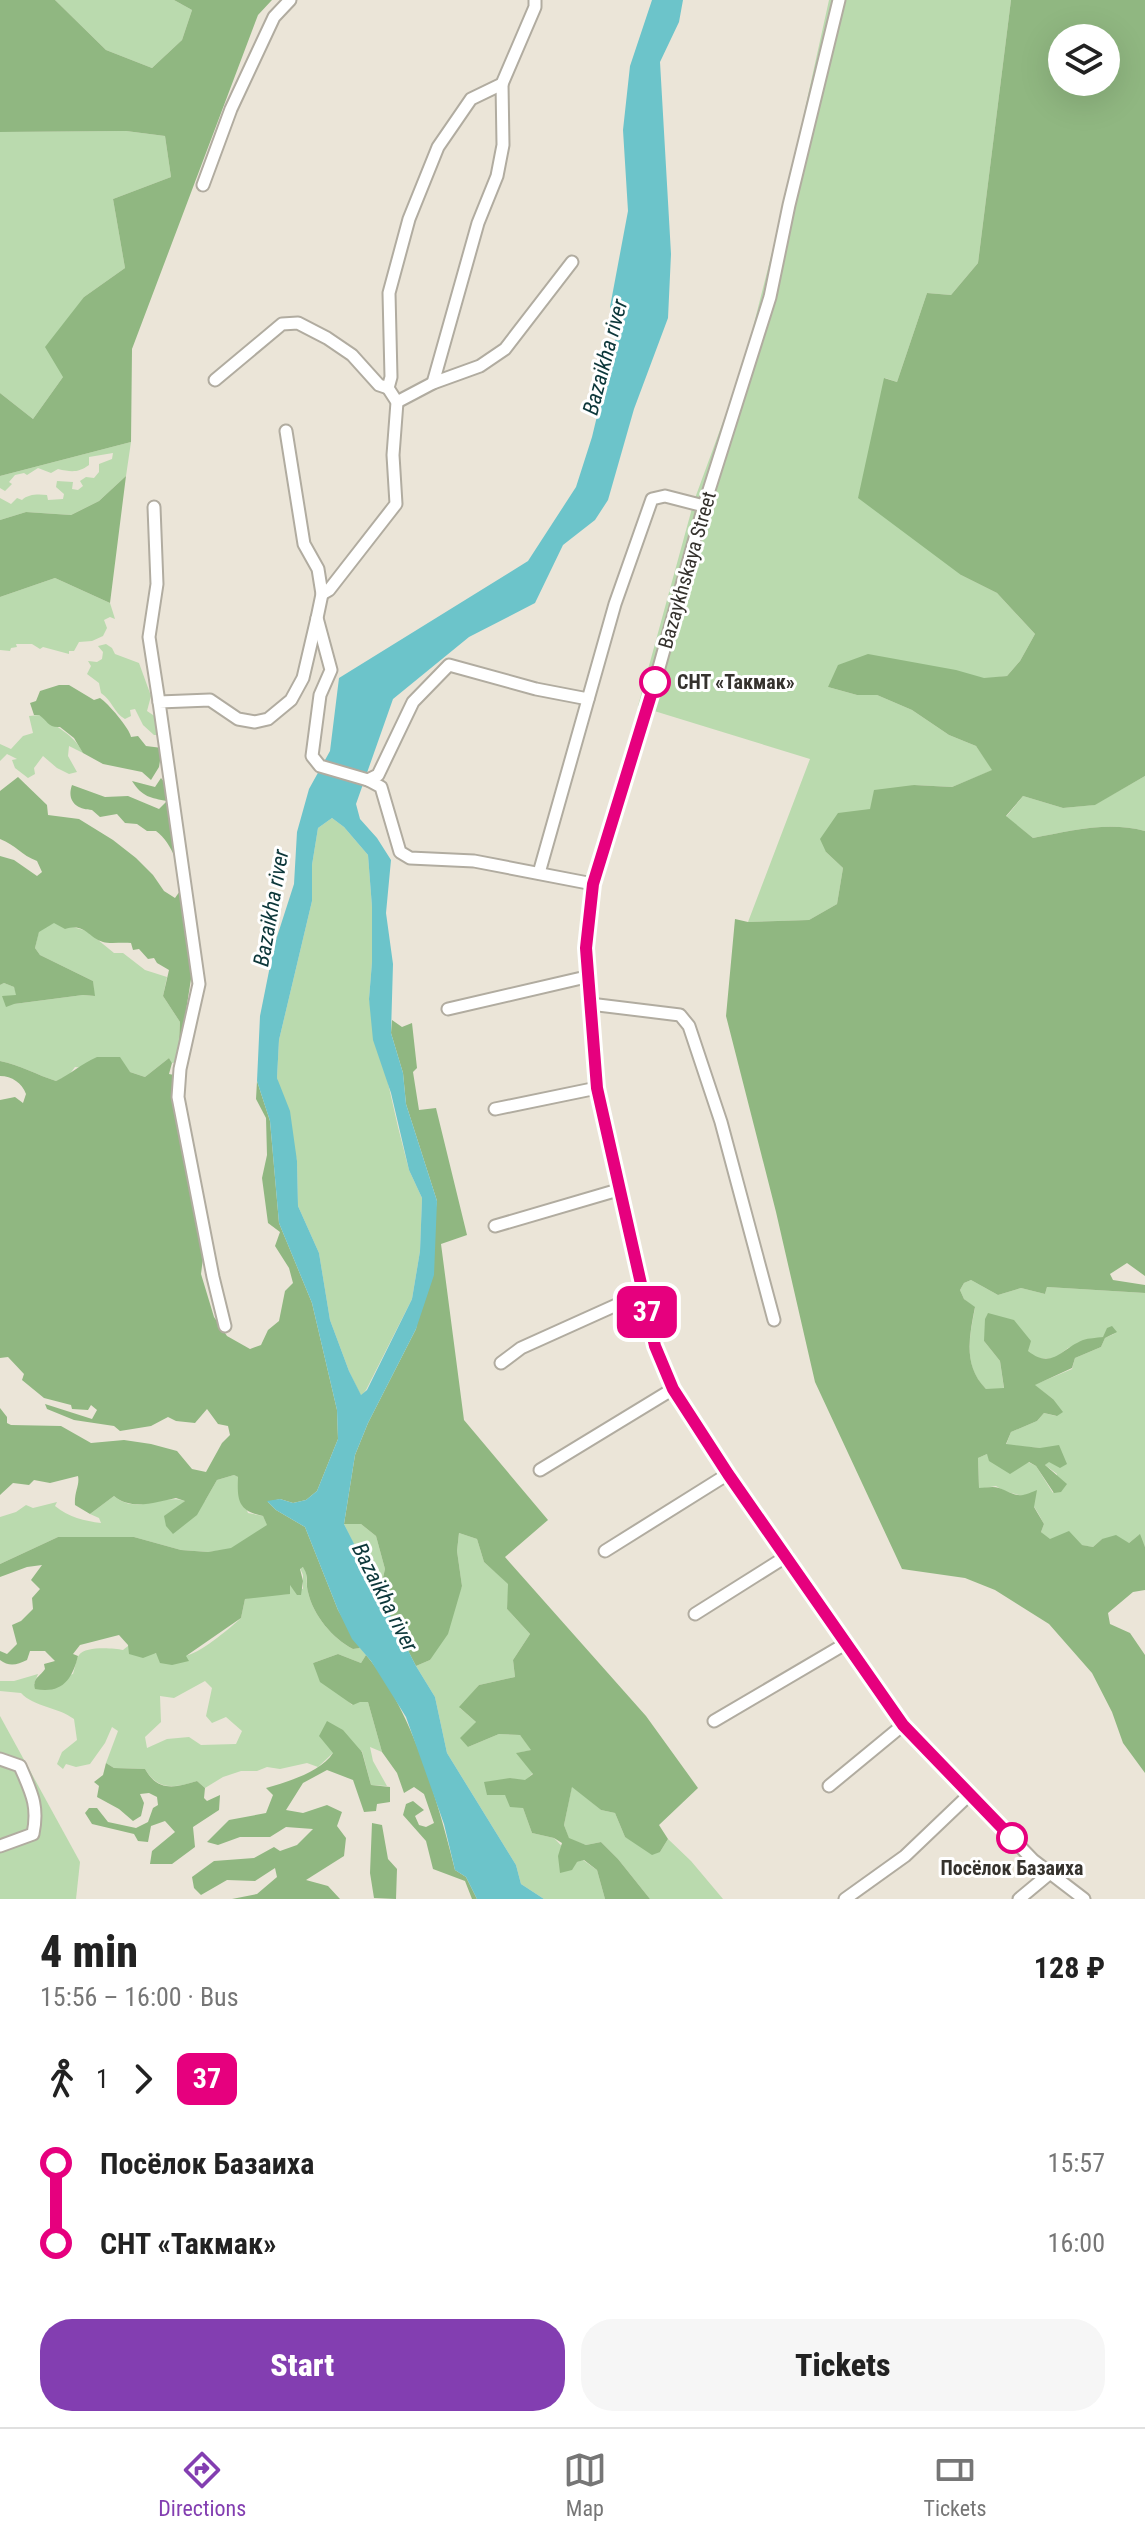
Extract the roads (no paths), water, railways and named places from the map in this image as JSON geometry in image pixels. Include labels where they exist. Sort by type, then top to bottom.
[{"type":"street","points":[[203,185],[249,69],[274,17],[290,0]]},
{"type":"street","points":[[433,383],[478,223],[497,176],[503,145],[502,84],[535,7],[535,0]]},
{"type":"street","name":"Bazaykhskaya Street","points":[[839,0],[770,297],[704,506],[655,682],[593,884],[586,977],[597,1088],[655,1346],[673,1389],[728,1474],[903,1725],[1049,1874],[1084,1899]]},
{"type":"street","points":[[388,388],[391,377],[389,293],[409,219],[438,147],[471,99],[502,84]]},
{"type":"street","points":[[397,402],[433,383],[480,366],[505,349],[572,262]]},
{"type":"street","points":[[215,380],[282,324],[298,323],[352,355],[379,385],[388,388],[397,402],[393,455],[396,504],[329,590],[322,594]]},
{"type":"street","points":[[159,702],[210,700],[238,719],[255,722],[268,719],[291,700],[303,678],[322,594],[318,569],[304,544],[286,431]]},
{"type":"street","points":[[539,873],[615,604],[652,499],[665,496],[704,506]]},
{"type":"street","points":[[154,507],[157,584],[149,637],[199,984],[180,1069],[178,1097],[225,1326]]},
{"type":"street","points":[[317,618],[331,670],[320,695],[312,756],[320,766],[381,787],[400,852],[410,858],[474,861],[593,884]]},
{"type":"street","points":[[368,780],[378,775],[413,702],[449,665],[588,699]]},
{"type":"street","points":[[448,1009],[586,977]]},
{"type":"street","points":[[590,1004],[680,1015],[689,1026],[721,1122],[774,1320]]},
{"type":"street","points":[[495,1109],[597,1088]]},
{"type":"street","points":[[495,1226],[618,1190]]},
{"type":"street","points":[[501,1363],[521,1348],[643,1293]]},
{"type":"street","points":[[540,1470],[673,1389]]},
{"type":"street","points":[[605,1551],[728,1474]]},
{"type":"street","points":[[695,1614],[787,1556]]},
{"type":"street","points":[[714,1721],[845,1644]]},
{"type":"street","points":[[829,1786],[903,1725]]},
{"type":"street","points":[[0,1759],[20,1766],[36,1803],[33,1834],[0,1846]]},
{"type":"street","points":[[845,1899],[905,1856],[970,1794]]},
{"type":"street","points":[[1019,1899],[1049,1874]]},
{"type":"water","points":[[652,0],[683,0],[679,22],[660,62],[671,254],[668,318],[634,409],[608,500],[595,520],[563,545],[535,603],[469,637],[393,699],[356,804],[360,819],[391,860],[386,913],[393,964],[391,1033],[403,1073],[406,1104],[437,1201],[434,1275],[416,1329],[355,1455],[344,1524],[435,1697],[447,1753],[516,1865],[521,1884],[544,1899],[477,1899],[466,1877],[455,1870],[444,1824],[406,1717],[371,1661],[352,1639],[305,1527],[267,1501],[280,1499],[293,1503],[306,1500],[317,1491],[338,1439],[337,1410],[312,1303],[279,1223],[270,1121],[257,1081],[260,1016],[274,946],[294,884],[297,832],[309,789],[330,751],[339,678],[528,561],[576,487],[592,437],[618,329],[610,307],[628,211],[623,130],[630,66]],"holes":[[[332,818],[368,855],[372,907],[369,999],[373,1040],[391,1093],[409,1170],[422,1198],[420,1251],[412,1299],[367,1390],[361,1395],[330,1320],[319,1253],[298,1206],[297,1161],[290,1111],[277,1078],[279,1040],[312,901],[312,865],[318,828]]]},
{"type":"place","name":"СНТ «Такмак»","points":[[655,682]]},
{"type":"place","name":"Посёлок Базаиха","points":[[1012,1838]]},
{"type":"water label","name":"Bazaikha river","points":[[605,357]]},
{"type":"water label","name":"Bazaikha river","points":[[271,908]]},
{"type":"water label","name":"Bazaikha river","points":[[385,1597]]}]
